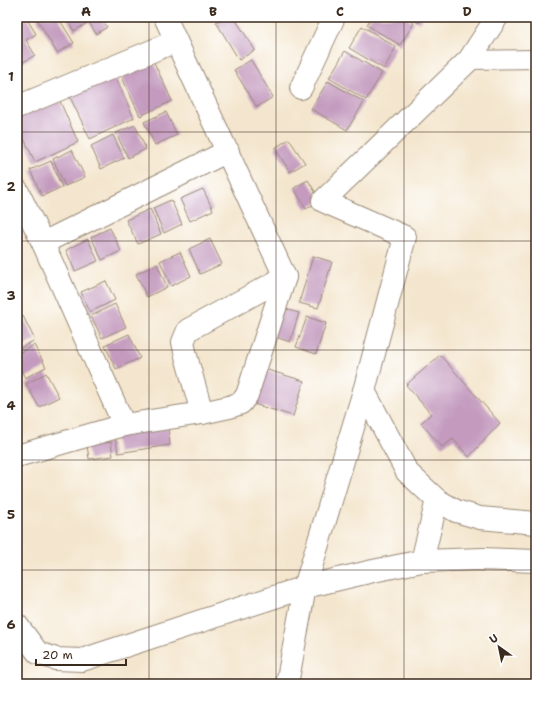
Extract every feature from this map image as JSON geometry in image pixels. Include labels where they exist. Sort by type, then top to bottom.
[{"type":"street","points":[[17,456],[124,425],[202,413],[235,405],[241,403],[247,395],[285,277],[165,17]]},
{"type":"street","points":[[301,88],[334,17]]},
{"type":"street","points":[[287,684],[305,587],[364,391],[405,237],[323,201],[469,60],[497,17]]},
{"type":"street","points":[[17,107],[176,41]]},
{"type":"street","points":[[43,243],[228,151]]},
{"type":"street","points":[[17,190],[43,243],[124,425]]},
{"type":"street","points":[[202,413],[183,342],[188,330],[285,277]]},
{"type":"street","points":[[364,391],[408,472],[437,500],[456,511],[480,518],[536,523]]},
{"type":"street","points":[[422,562],[437,500]]},
{"type":"street","points":[[17,625],[38,652],[56,658],[82,660],[305,587],[373,571],[422,562],[482,559],[536,561]]},
{"type":"lane","points":[[469,60],[536,59]]},
{"type":"building","points":[[40,17],[58,17],[74,43],[57,53],[37,19]]},
{"type":"building","points":[[66,17],[101,17],[107,27],[96,34],[89,22],[74,31]]},
{"type":"building","points":[[225,17],[234,17],[255,50],[239,60],[216,22]]},
{"type":"building","points":[[371,17],[404,17],[414,23],[400,45],[367,25]]},
{"type":"building","points":[[409,17],[423,17],[419,23]]},
{"type":"building","points":[[27,19],[36,34],[26,40],[35,55],[17,66],[17,25]]},
{"type":"building","points":[[362,26],[396,47],[384,69],[349,48]]},
{"type":"building","points":[[345,51],[382,73],[366,100],[329,78]]},
{"type":"building","points":[[151,56],[172,101],[140,116],[119,71]]},
{"type":"building","points":[[251,60],[273,97],[257,107],[234,70]]},
{"type":"building","points":[[115,76],[134,118],[90,139],[70,97]]},
{"type":"building","points":[[328,81],[364,102],[347,130],[311,109]]},
{"type":"building","points":[[59,99],[78,142],[35,162],[17,124],[17,118]]},
{"type":"building","points":[[166,112],[177,135],[155,145],[144,122]]},
{"type":"building","points":[[135,125],[146,149],[128,158],[116,133]]},
{"type":"building","points":[[113,135],[124,158],[101,169],[91,146]]},
{"type":"building","points":[[289,139],[305,163],[290,172],[275,148]]},
{"type":"building","points":[[72,150],[85,177],[65,186],[53,159]]},
{"type":"building","points":[[51,161],[62,187],[42,196],[30,170]]},
{"type":"building","points":[[308,180],[320,200],[306,209],[294,188]]},
{"type":"building","points":[[203,189],[213,210],[190,221],[180,199]]},
{"type":"building","points":[[171,200],[182,224],[164,233],[153,208]]},
{"type":"building","points":[[150,209],[161,234],[138,244],[126,220]]},
{"type":"building","points":[[110,228],[121,251],[102,260],[91,237]]},
{"type":"building","points":[[88,239],[98,261],[75,271],[66,250]]},
{"type":"building","points":[[210,239],[222,264],[200,274],[189,249]]},
{"type":"building","points":[[180,252],[191,276],[171,286],[160,261]]},
{"type":"building","points":[[313,256],[332,262],[318,308],[299,303]]},
{"type":"building","points":[[157,264],[167,287],[147,297],[136,274]]},
{"type":"building","points":[[106,281],[115,300],[90,312],[81,292]]},
{"type":"building","points":[[115,304],[126,327],[102,338],[91,316]]},
{"type":"building","points":[[279,307],[299,313],[290,342],[270,335]]},
{"type":"building","points":[[23,316],[35,340],[17,350],[17,319]]},
{"type":"building","points":[[307,317],[326,323],[316,354],[296,347]]},
{"type":"building","points":[[129,334],[140,358],[116,369],[105,345]]},
{"type":"building","points":[[34,345],[46,367],[25,378],[17,362],[17,354]]},
{"type":"building","points":[[440,355],[500,423],[469,457],[453,439],[442,447],[421,423],[431,414],[406,385]]},
{"type":"building","points":[[258,367],[304,381],[293,416],[247,402]]},
{"type":"building","points":[[46,373],[59,397],[39,407],[26,384]]},
{"type":"building","points":[[168,428],[170,445],[118,453],[115,435]]},
{"type":"building","points":[[111,442],[113,456],[89,459],[87,445]]}]
